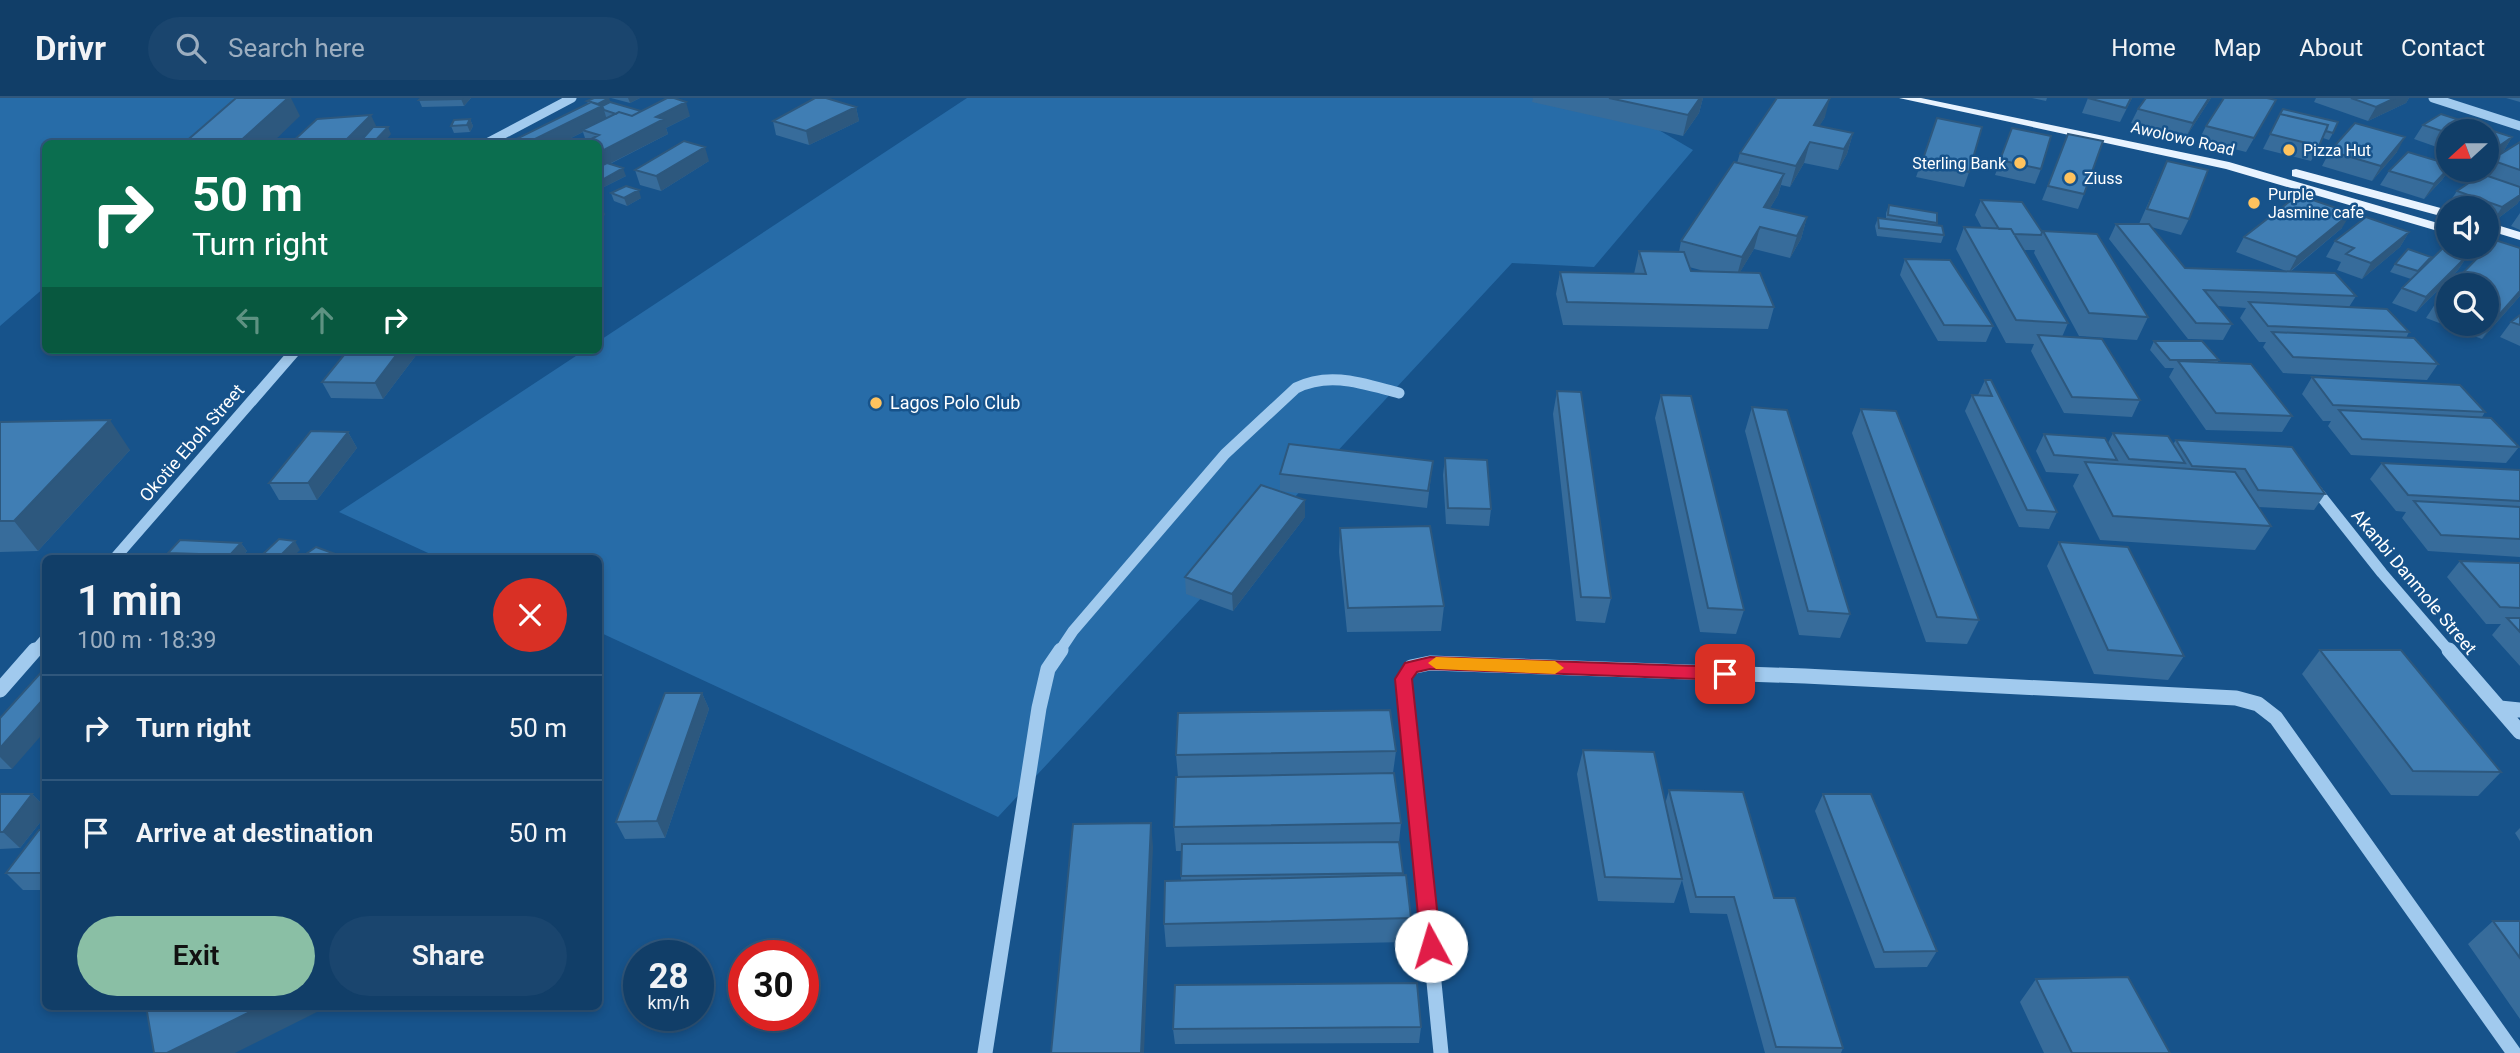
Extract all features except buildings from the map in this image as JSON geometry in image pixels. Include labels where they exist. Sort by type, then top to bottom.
[{"type":"main road","name":"Awolowo Road","points":[[1905,98],[2229,166],[2436,226]]},
{"type":"main road","name":"Awolowo Road","points":[[1947,98],[2170,141],[2382,194],[2436,210]]},
{"type":"main road","points":[[2499,230],[2520,236]]},
{"type":"main road","points":[[2499,247],[2520,254]]},
{"type":"street","points":[[493,140],[572,98]]},
{"type":"street","points":[[2433,98],[2520,126]]},
{"type":"street","name":"Okotie Eboh Street","points":[[118,555],[293,354]]},
{"type":"street","points":[[985,1053],[1039,708],[1048,669],[1073,631],[1216,465],[1296,388],[1306,381],[1323,378],[1399,393]]},
{"type":"street","name":"Akanbi Danmole Street","points":[[2302,472],[2382,573],[2520,732]]},
{"type":"street","points":[[0,690],[42,643]]},
{"type":"street","points":[[1441,1053],[1404,679],[1411,667],[1430,663],[1805,676],[2236,698],[2258,704],[2276,718],[2514,1053]]},
{"type":"street","points":[[2500,708],[2520,710]]},
{"type":"shaded area","points":[[0,98],[268,98],[219,140],[42,140],[42,290],[0,326]]},
{"type":"shaded area","name":"Lagos Polo Club","points":[[967,98],[1604,98],[1693,150],[1594,267],[1512,263],[998,817],[602,633],[602,555],[432,555],[339,512],[579,354],[602,354],[602,339]]},
{"type":"slow traffic","points":[[1436,663],[1555,668]]},
{"type":"place","name":"Pizza Hut","points":[[2289,150]]},
{"type":"place","name":"Sterling Bank","points":[[2020,163]]},
{"type":"place","name":"Ziuss","points":[[2070,178]]},
{"type":"place","name":"Purple Jasmine cafe","points":[[2254,203]]},
{"type":"place","name":"Lagos Polo Club","points":[[876,403]]},
{"type":"route","points":[[1431,946],[1404,679],[1411,667],[1430,663],[1725,674]]}]
